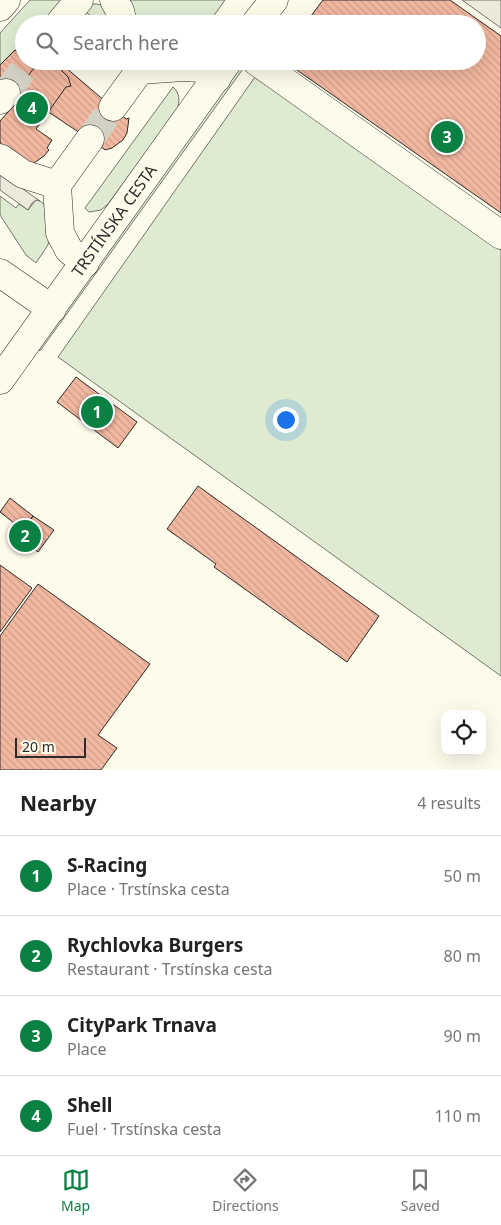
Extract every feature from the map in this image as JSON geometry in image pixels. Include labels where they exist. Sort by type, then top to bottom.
[{"type":"main road","points":[[0,8],[6,0]]},
{"type":"main road","points":[[66,15],[79,0]]},
{"type":"main road","points":[[114,0],[121,15]]},
{"type":"main road","points":[[113,108],[136,70]]},
{"type":"main road","name":"TRSTÍNSKA CESTA","points":[[0,380],[222,70]]},
{"type":"main road","points":[[269,70],[501,235]]},
{"type":"main road","points":[[85,263],[69,250],[60,233],[57,185],[90,139]]},
{"type":"main road","points":[[0,158],[23,174],[57,185]]},
{"type":"main road","points":[[0,273],[52,309]]},
{"type":"green space","points":[[30,0],[64,0],[52,15],[16,15]]},
{"type":"green space","points":[[126,0],[225,0],[214,15],[130,15]]},
{"type":"green space","points":[[90,4],[97,4],[105,6],[110,15],[90,15],[83,10]]},
{"type":"green space","points":[[15,16],[15,50],[0,65],[0,33]]},
{"type":"green space","points":[[238,70],[242,70],[40,351],[38,349]]},
{"type":"green space","points":[[255,77],[501,250],[501,676],[58,357]]},
{"type":"green space","points":[[173,87],[179,97],[177,110],[108,204],[101,210],[89,212],[85,208]]},
{"type":"green space","points":[[0,196],[16,208],[19,204],[28,210],[36,200],[44,204],[49,237],[48,245],[36,263],[26,255],[0,215]]},
{"type":"shaded area","points":[[462,0],[501,0],[501,28],[486,17],[486,15],[483,15]]},
{"type":"shaded area","points":[[0,173],[40,201],[36,200],[32,203],[28,210],[0,190]]},
{"type":"building","points":[[323,0],[450,0],[471,15],[312,15]]},
{"type":"building","points":[[486,25],[501,36],[501,213],[297,70],[486,70]]},
{"type":"building","points":[[15,50],[15,70],[61,70],[68,77],[71,86],[66,87],[36,129],[52,140],[47,148],[49,150],[34,163],[25,163],[8,147],[6,150],[0,142],[0,121],[18,101],[6,93],[0,84],[0,65]]},
{"type":"building","points":[[32,70],[69,70],[126,119],[129,118],[127,133],[123,140],[112,148],[105,150],[17,91]]},
{"type":"building","points":[[76,377],[137,422],[118,448],[57,402]]},
{"type":"building","points":[[198,486],[379,616],[347,662],[214,567],[216,564],[167,529]]},
{"type":"building","points":[[10,498],[33,516],[23,530],[0,512]]},
{"type":"building","points":[[33,516],[54,530],[38,552],[18,537]]},
{"type":"building","points":[[0,565],[32,588],[0,632]]},
{"type":"building","points":[[38,584],[150,664],[98,735],[117,748],[101,770],[0,770],[0,636]]},
{"type":"tunnel","points":[[6,93],[23,70]]},
{"type":"tunnel","points":[[90,139],[113,107]]},
{"type":"place","name":"Shell","points":[[32,108]]},
{"type":"place","name":"CityPark Trnava","points":[[447,137]]},
{"type":"place","name":"S-Racing","points":[[97,412]]},
{"type":"place","name":"Rychlovka Burgers","points":[[25,536]]}]
